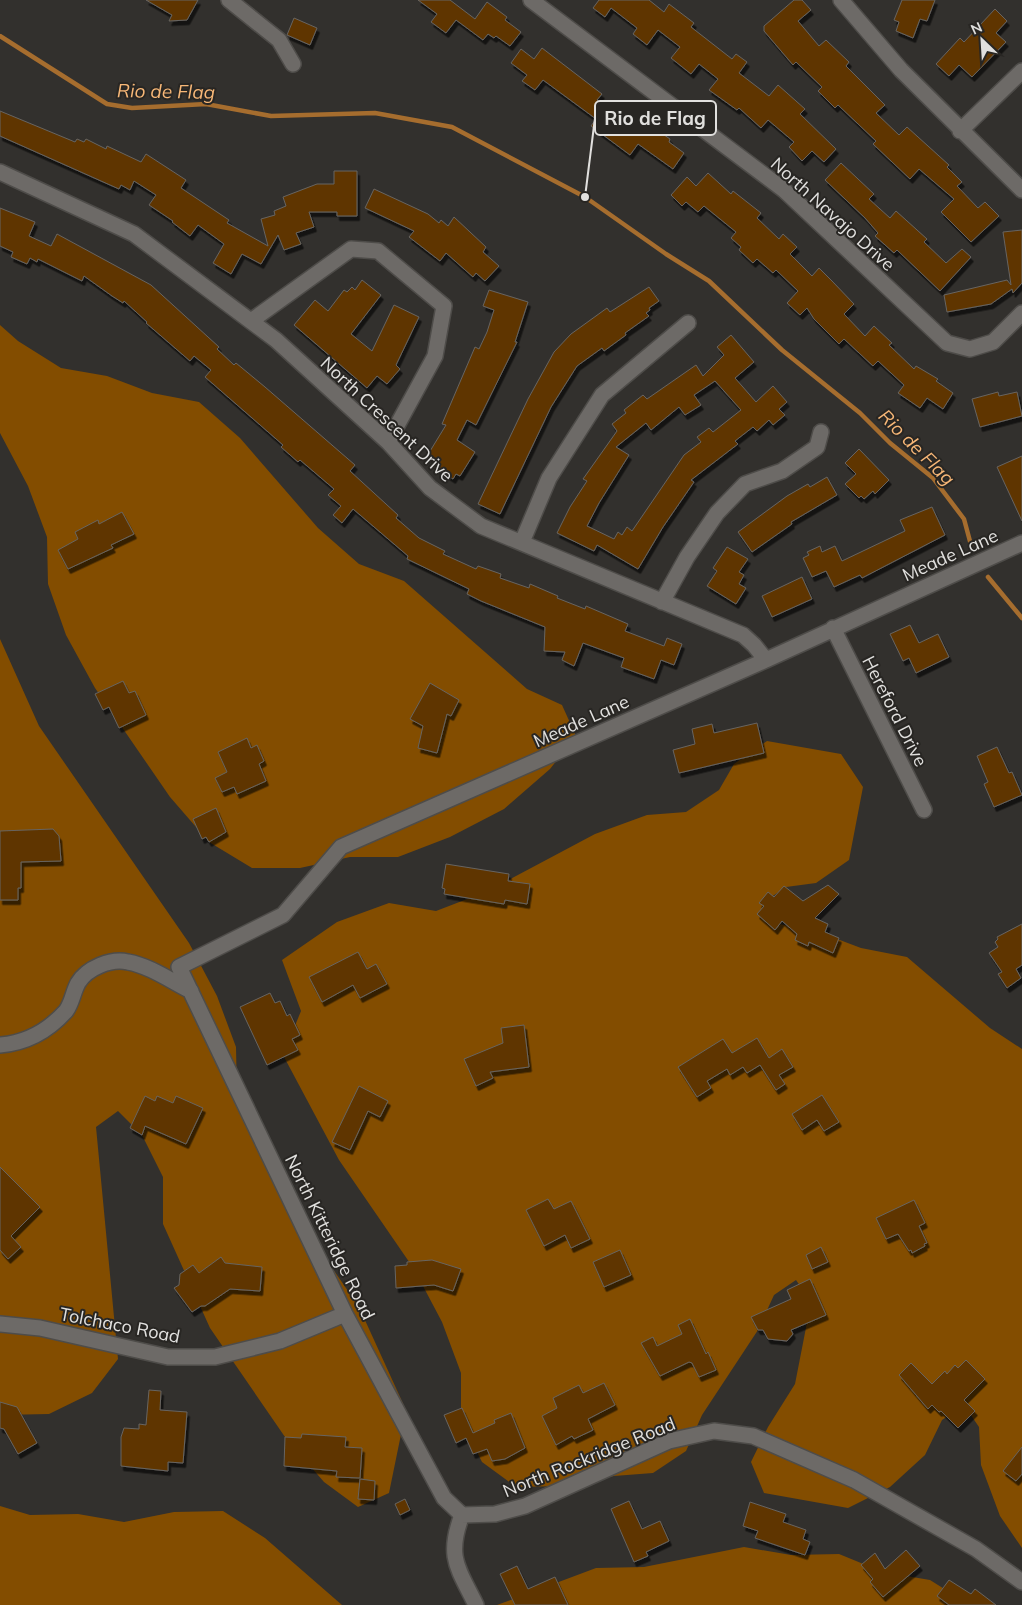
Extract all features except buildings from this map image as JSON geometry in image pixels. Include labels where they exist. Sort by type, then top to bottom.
[{"type":"street","points":[[229,0],[279,40],[293,64]]},
{"type":"street","name":"North Navajo Drive","points":[[531,0],[784,190],[947,343],[970,349],[993,342],[1022,313]]},
{"type":"street","points":[[841,0],[901,70],[960,131],[1022,190]]},
{"type":"street","points":[[960,131],[1022,71]]},
{"type":"street","name":"North Crescent Drive","points":[[0,172],[134,234],[276,340],[388,442],[430,488],[481,526],[743,635],[754,644],[766,660]]},
{"type":"street","points":[[250,321],[351,249],[378,251],[444,306],[435,356],[388,442]]},
{"type":"street","points":[[522,542],[549,478],[602,395],[688,322]]},
{"type":"street","points":[[662,602],[687,557],[717,513],[746,484],[782,471],[817,447],[821,432]]},
{"type":"street","name":"Meade Lane","points":[[179,967],[283,915],[341,847],[766,660],[1022,543]]},
{"type":"street","name":"Hereford Drive","points":[[833,628],[924,810]]},
{"type":"street","points":[[0,1045],[19,1044],[52,1025],[68,1009],[78,982],[95,968],[110,962],[128,962],[191,991]]},
{"type":"street","name":"North Kitteridge Road","points":[[179,967],[345,1314],[444,1498],[462,1515]]},
{"type":"street","name":"Tolchaco Road","points":[[0,1324],[40,1328],[168,1357],[215,1357],[280,1341],[345,1314]]},
{"type":"street","name":"North Rockridge Road","points":[[462,1515],[495,1514],[525,1506],[669,1441],[714,1431],[753,1436],[854,1480],[976,1550],[1022,1582]]},
{"type":"street","points":[[462,1515],[454,1535],[453,1553],[476,1605]]},
{"type":"shaded area","points":[[0,325],[18,341],[61,368],[107,376],[152,393],[199,402],[240,438],[318,528],[359,564],[404,581],[527,689],[562,705],[576,736],[550,769],[504,809],[450,837],[398,857],[350,857],[300,868],[252,868],[209,842],[170,797],[95,688],[66,635],[48,584],[47,537],[28,486],[0,433]]},
{"type":"shaded area","points":[[0,639],[39,726],[189,943],[217,996],[236,1047],[237,1095],[256,1145],[284,1198],[359,1307],[406,1410],[389,1493],[358,1507],[324,1482],[285,1437],[210,1328],[163,1224],[163,1177],[142,1135],[118,1111],[96,1127],[118,1359],[92,1393],[49,1414],[0,1415]]},
{"type":"shaded area","points":[[767,741],[841,754],[863,787],[849,860],[816,883],[786,887],[764,902],[779,924],[816,931],[861,948],[907,957],[990,1028],[1022,1049],[1022,1548],[1000,1516],[981,1465],[979,1427],[964,1405],[942,1420],[925,1455],[890,1487],[848,1508],[764,1493],[751,1462],[768,1427],[795,1384],[811,1302],[796,1280],[774,1295],[758,1330],[702,1415],[686,1451],[653,1473],[614,1476],[564,1486],[516,1487],[482,1462],[461,1420],[461,1373],[442,1322],[414,1269],[339,1160],[283,1055],[301,1011],[282,960],[337,922],[389,903],[436,911],[488,891],[595,834],[647,815],[686,812],[719,790],[734,764]]},
{"type":"shaded area","points":[[0,1506],[30,1515],[78,1514],[124,1522],[174,1512],[223,1511],[265,1538],[342,1605],[0,1605]]},
{"type":"shaded area","points":[[744,1547],[791,1555],[839,1554],[883,1572],[930,1580],[970,1605],[497,1605],[596,1568],[644,1567]]},
{"type":"waterway","name":"Rio de Flag","points":[[0,36],[107,104],[132,108],[206,104],[271,116],[375,113],[452,127],[585,197],[666,254],[709,281],[782,350],[860,413],[890,443],[933,478],[964,519],[971,545]]},
{"type":"waterway","name":"Rio de Flag","points":[[988,577],[1022,618]]},
{"type":"place","name":"Rio de Flag","points":[[585,197]]}]
